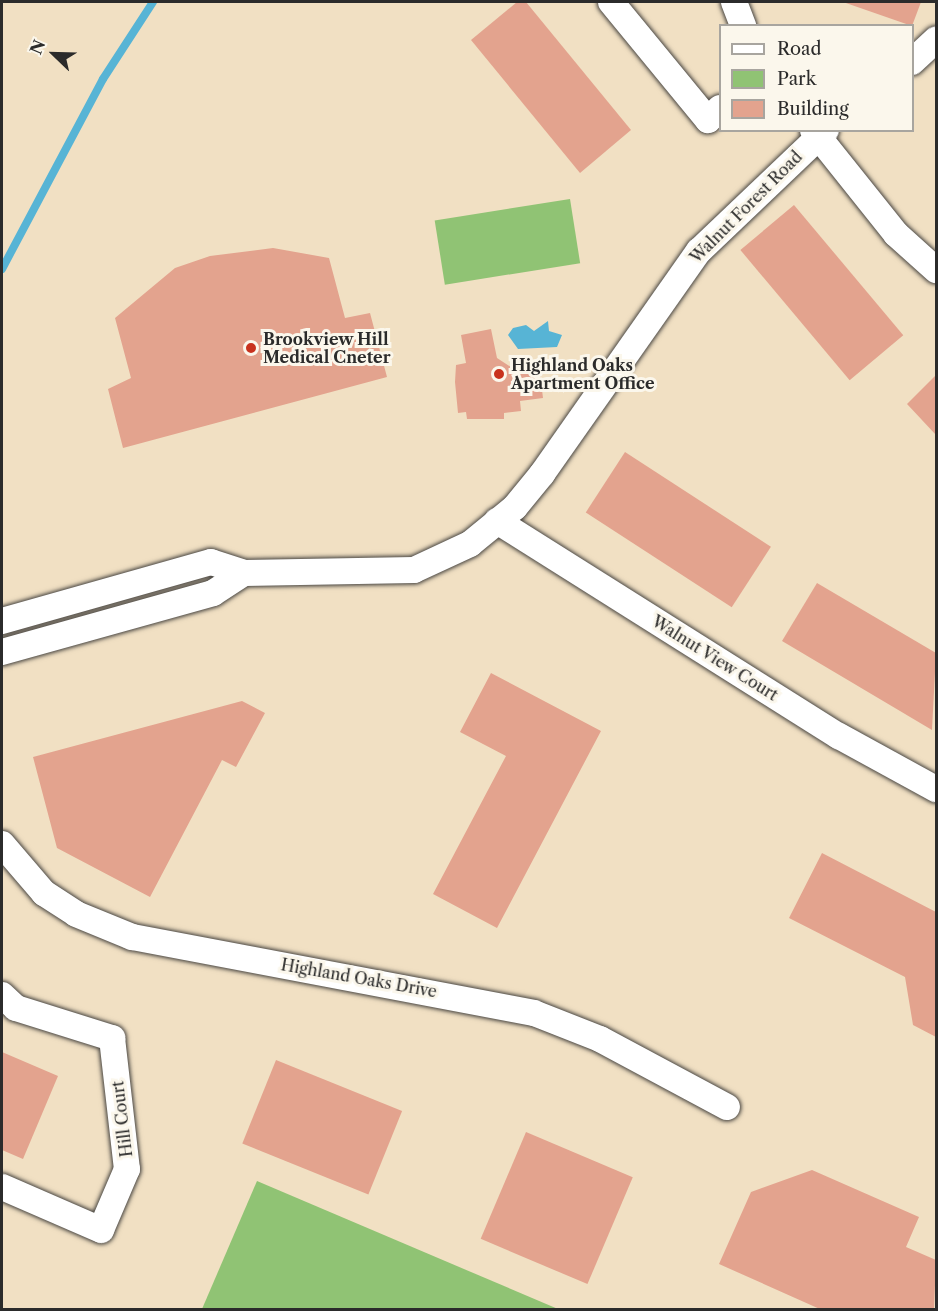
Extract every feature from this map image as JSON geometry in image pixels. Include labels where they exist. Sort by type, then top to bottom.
[{"type":"street","points":[[611,2],[708,120],[719,109]]},
{"type":"street","points":[[734,2],[741,24]]},
{"type":"street","points":[[914,60],[936,40]]},
{"type":"street","points":[[819,132],[896,234],[936,270]]},
{"type":"street","name":"Walnut Forest Road","points":[[244,573],[414,570],[470,544],[497,521],[542,474],[699,250],[819,132]]},
{"type":"street","name":"Walnut View Court","points":[[497,521],[839,736],[936,789]]},
{"type":"street","points":[[2,621],[211,562],[244,573]]},
{"type":"street","points":[[2,652],[213,593],[244,573]]},
{"type":"street","name":"Highland Oaks Drive","points":[[2,844],[44,892],[76,914],[132,937],[534,1013],[600,1039],[727,1107]]},
{"type":"street","name":"Hill Court","points":[[2,995],[15,1008],[112,1038],[128,1169],[101,1230],[2,1187]]},
{"type":"green space","points":[[570,199],[580,263],[445,285],[435,220]]},
{"type":"green space","points":[[257,1181],[558,1309],[202,1309]]},
{"type":"water","points":[[548,321],[549,331],[562,335],[557,347],[518,349],[508,335],[513,328],[526,325],[534,331]]},
{"type":"building","points":[[517,2],[526,2],[631,130],[580,173],[471,40]]},
{"type":"building","points":[[843,2],[921,2],[913,24],[906,24]]},
{"type":"building","points":[[794,205],[903,335],[850,380],[740,250]]},
{"type":"building","name":"Brookview Hill Medical Cneter","points":[[273,248],[329,258],[345,318],[370,313],[387,377],[123,448],[108,389],[131,378],[115,318],[175,268],[210,256]]},
{"type":"building","name":"Highland Oaks Apartment Office","points":[[491,329],[497,358],[514,369],[539,366],[543,398],[520,401],[521,411],[504,413],[504,419],[467,419],[466,412],[458,413],[455,382],[456,365],[466,363],[461,335]]},
{"type":"building","points":[[936,375],[936,435],[907,404]]},
{"type":"building","points":[[625,452],[771,547],[732,607],[586,512]]},
{"type":"building","points":[[817,583],[936,653],[932,730],[782,641]]},
{"type":"building","points":[[491,673],[601,731],[497,928],[433,894],[506,756],[460,732]]},
{"type":"building","points":[[242,701],[265,713],[236,767],[222,760],[150,897],[57,848],[33,757]]},
{"type":"building","points":[[822,853],[936,912],[936,1037],[913,1025],[905,977],[789,918]]},
{"type":"building","points":[[2,1052],[58,1076],[23,1159],[2,1150]]},
{"type":"building","points":[[276,1060],[402,1111],[368,1194],[242,1143]]},
{"type":"building","points":[[526,1132],[633,1177],[587,1284],[481,1239]]},
{"type":"building","points":[[812,1170],[919,1217],[906,1247],[936,1260],[934,1310],[822,1310],[719,1264],[751,1192]]},
{"type":"waterway","points":[[2,269],[103,79],[153,2]]},
{"type":"place","name":"Brookview Hill Medical Cneter","points":[[251,348]]},
{"type":"place","name":"Highland Oaks Apartment Office","points":[[499,374]]}]
